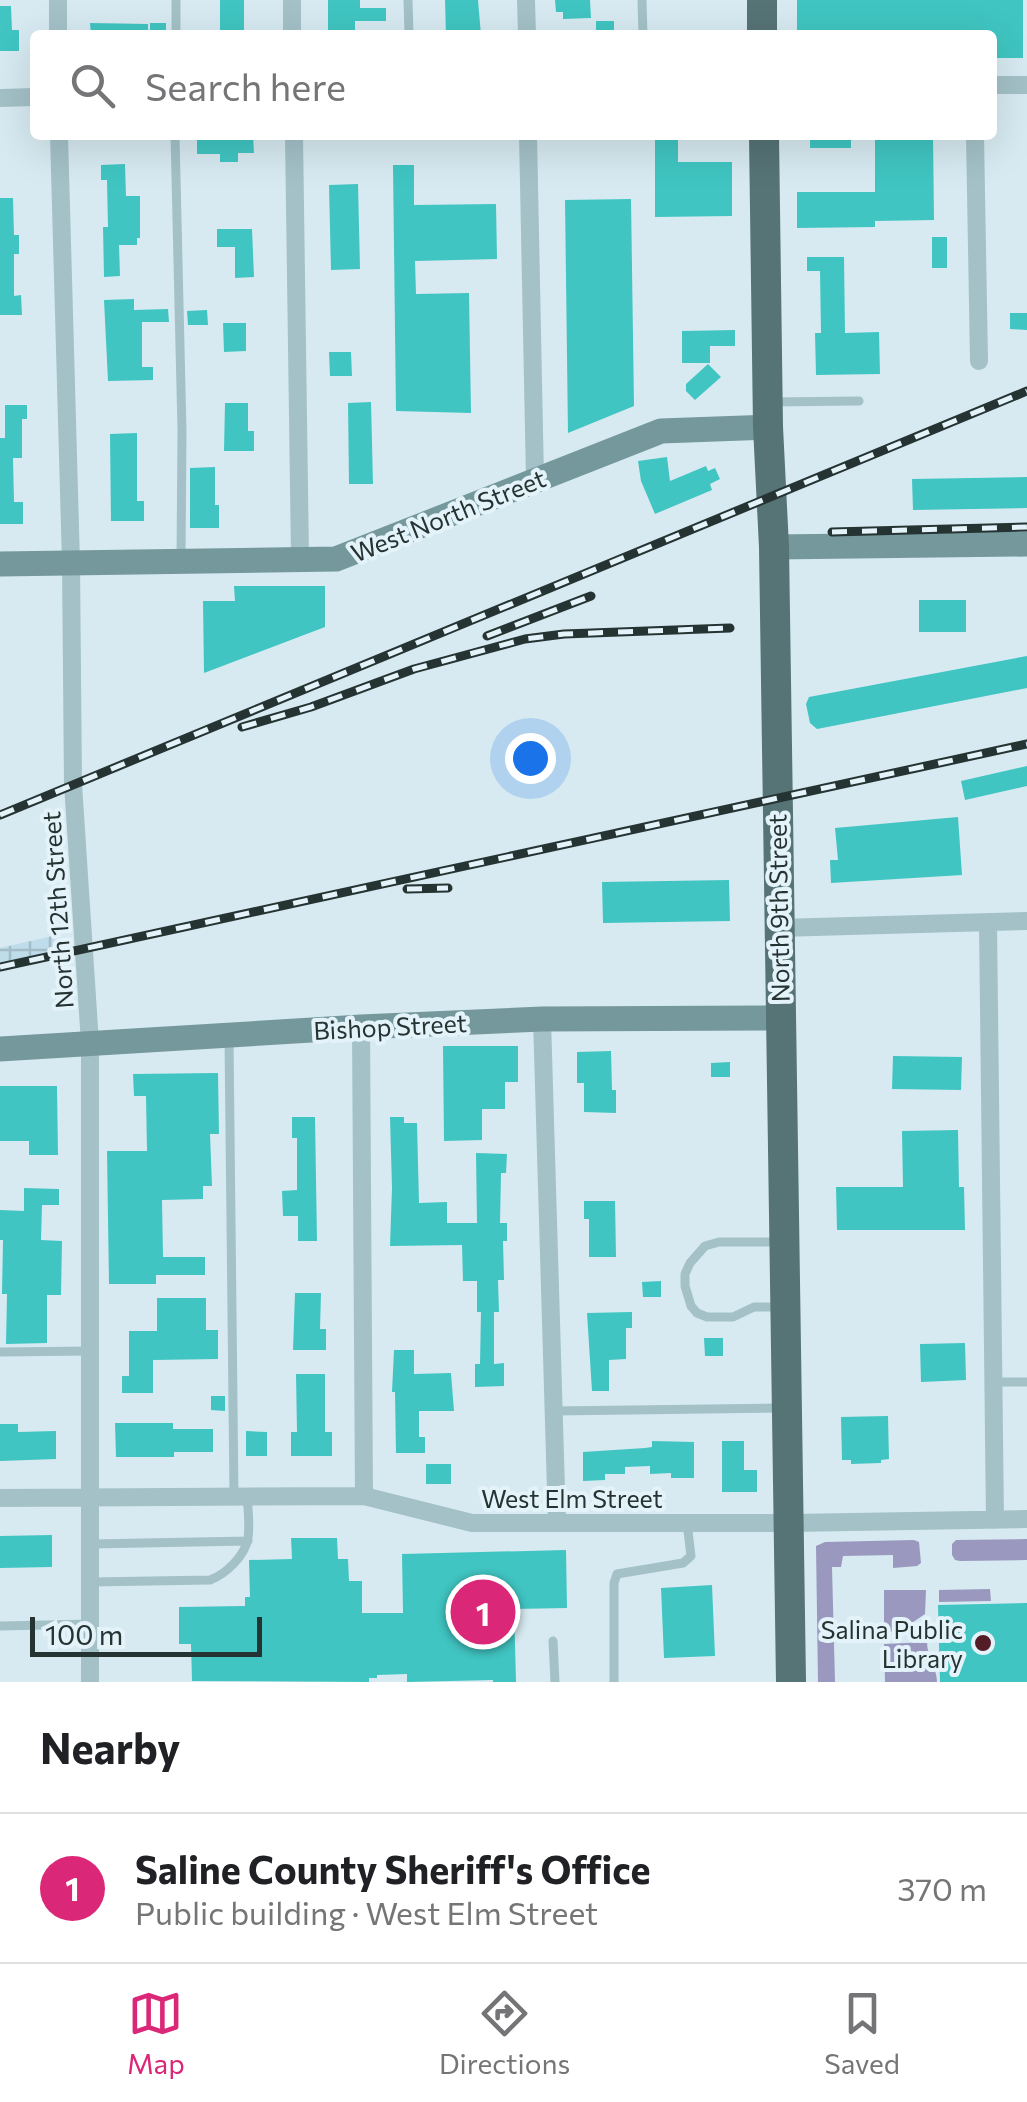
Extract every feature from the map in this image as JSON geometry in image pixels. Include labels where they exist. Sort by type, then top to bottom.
[{"type":"main road","points":[[762,0],[762,30]]},
{"type":"main road","name":"North 9th Street","points":[[764,140],[792,1682]]},
{"type":"street","points":[[58,0],[58,30]]},
{"type":"street","points":[[292,0],[292,30]]},
{"type":"street","points":[[526,0],[526,30]]},
{"type":"street","points":[[997,85],[1027,85]]},
{"type":"street","points":[[0,98],[30,97]]},
{"type":"street","name":"North 12th Street","points":[[60,140],[74,784],[90,1043],[90,1682]]},
{"type":"street","points":[[294,140],[300,558]]},
{"type":"street","points":[[528,140],[535,479]]},
{"type":"street","points":[[976,140],[979,361]]},
{"type":"street","name":"West North Street","points":[[0,564],[336,559],[661,431],[768,415]]},
{"type":"street","points":[[774,547],[1027,544]]},
{"type":"street","points":[[779,928],[1027,922]]},
{"type":"street","points":[[988,923],[995,1520]]},
{"type":"street","name":"Bishop Street","points":[[0,1050],[361,1026],[542,1019],[780,1018]]},
{"type":"street","points":[[542,1019],[557,1524]]},
{"type":"street","points":[[361,1026],[364,1496]]},
{"type":"street","name":"West Elm Street","points":[[0,1498],[364,1496],[472,1524],[1027,1519]]},
{"type":"lane","points":[[176,0],[176,30]]},
{"type":"lane","points":[[408,0],[409,30]]},
{"type":"lane","points":[[642,0],[642,30]]},
{"type":"lane","points":[[175,140],[181,560]]},
{"type":"lane","points":[[768,415],[858,401]]},
{"type":"lane","points":[[90,1582],[210,1580],[228,1571],[248,1542],[241,1496],[229,1034]]},
{"type":"lane","points":[[785,1242],[718,1242],[705,1246],[690,1264],[685,1286],[691,1306],[706,1317],[733,1317],[754,1307],[786,1307]]},
{"type":"lane","points":[[0,1352],[90,1351]]},
{"type":"lane","points":[[994,1382],[1027,1382]]},
{"type":"lane","points":[[554,1411],[788,1408]]},
{"type":"lane","points":[[614,1682],[617,1574],[683,1563],[690,1556],[687,1523]]},
{"type":"lane","points":[[90,1544],[248,1542]]},
{"type":"lane","points":[[0,1626],[90,1624]]},
{"type":"lane","points":[[552,1641],[555,1682]]},
{"type":"shaded area","points":[[57,935],[60,950],[0,964],[0,948]]},
{"type":"shaded area","points":[[1027,1539],[1027,1560],[960,1561],[952,1555],[956,1540]]},
{"type":"shaded area","points":[[825,1542],[919,1542],[921,1563],[917,1566],[893,1568],[893,1555],[843,1556],[841,1567],[832,1567],[835,1682],[818,1682],[816,1546]]},
{"type":"shaded area","points":[[990,1589],[991,1601],[939,1602],[939,1590]]},
{"type":"shaded area","points":[[884,1590],[926,1590],[925,1614],[900,1631],[886,1632]]},
{"type":"shaded area","points":[[927,1642],[937,1682],[885,1682],[884,1644]]},
{"type":"building","points":[[220,0],[244,0],[244,30],[220,30]]},
{"type":"building","points":[[328,0],[360,0],[360,8],[386,8],[386,21],[355,21],[355,30],[328,30]]},
{"type":"building","points":[[445,0],[478,0],[481,30],[446,30]]},
{"type":"building","points":[[555,0],[590,0],[591,18],[563,19],[563,12],[556,12]]},
{"type":"building","points":[[797,0],[1023,0],[1023,58],[997,58],[997,30],[797,30]]},
{"type":"building","points":[[0,6],[11,6],[12,30],[19,30],[19,51],[0,51]]},
{"type":"building","points":[[596,21],[614,21],[614,30],[596,30]]},
{"type":"building","points":[[90,23],[148,24],[148,30],[91,30]]},
{"type":"building","points":[[150,23],[166,23],[166,30],[150,30]]},
{"type":"building","points":[[197,140],[253,140],[254,153],[238,153],[238,162],[220,162],[220,154],[197,154]]},
{"type":"building","points":[[655,140],[678,140],[678,162],[732,162],[732,216],[655,217]]},
{"type":"building","points":[[810,140],[851,140],[851,148],[810,148]]},
{"type":"building","points":[[875,140],[933,140],[934,220],[875,221],[875,227],[797,228],[797,192],[875,192]]},
{"type":"building","points":[[125,164],[126,196],[140,196],[140,238],[137,245],[119,245],[120,276],[104,277],[107,180],[101,180],[101,165]]},
{"type":"building","points":[[393,165],[414,165],[414,205],[496,204],[497,259],[415,261],[416,294],[469,293],[471,413],[396,411]]},
{"type":"building","points":[[358,184],[360,269],[331,270],[329,185]]},
{"type":"building","points":[[0,198],[13,198],[14,235],[19,235],[19,254],[14,254],[14,296],[21,295],[22,315],[0,315]]},
{"type":"building","points":[[631,199],[634,406],[568,433],[565,200]]},
{"type":"building","points":[[217,229],[252,229],[254,277],[235,278],[235,247],[217,247]]},
{"type":"building","points":[[932,237],[947,237],[947,268],[932,268]]},
{"type":"building","points":[[807,257],[844,257],[845,333],[879,332],[880,374],[816,375],[815,333],[821,333],[820,271],[807,271]]},
{"type":"building","points":[[134,299],[134,310],[168,309],[169,322],[142,322],[142,367],[153,367],[153,380],[108,381],[104,300]]},
{"type":"building","points":[[207,310],[208,325],[188,325],[187,311]]},
{"type":"building","points":[[1010,313],[1027,313],[1027,330],[1010,329]]},
{"type":"building","points":[[223,323],[246,323],[246,351],[224,352]]},
{"type":"building","points":[[735,330],[735,346],[710,346],[710,363],[682,363],[682,331]]},
{"type":"building","points":[[329,352],[351,352],[352,376],[330,376]]},
{"type":"building","points":[[708,364],[721,377],[695,400],[686,391],[686,384]]},
{"type":"building","points":[[371,402],[373,484],[349,484],[348,403]]},
{"type":"building","points":[[225,403],[248,403],[248,431],[254,431],[254,451],[224,451]]},
{"type":"building","points":[[5,405],[27,405],[27,419],[22,419],[22,458],[13,458],[14,502],[23,502],[23,524],[0,524],[0,438],[5,438]]},
{"type":"building","points":[[137,433],[137,501],[144,501],[144,521],[111,521],[110,434]]},
{"type":"building","points":[[667,457],[670,481],[706,466],[708,471],[715,468],[720,479],[710,484],[712,490],[655,514],[641,481],[638,461]]},
{"type":"building","points":[[215,467],[219,528],[190,528],[190,468]]},
{"type":"building","points":[[1027,477],[1027,508],[913,510],[912,479]]},
{"type":"building","points":[[234,586],[325,586],[325,627],[204,673],[203,601],[235,601]]},
{"type":"building","points":[[919,600],[966,600],[966,632],[919,632]]},
{"type":"building","points":[[1027,656],[1027,688],[817,729],[810,723],[806,704],[809,697]]},
{"type":"building","points":[[1027,766],[1027,786],[965,800],[961,781]]},
{"type":"building","points":[[958,817],[962,875],[831,883],[830,860],[838,860],[835,828]]},
{"type":"building","points":[[729,880],[730,921],[603,923],[602,882]]},
{"type":"building","points":[[443,1046],[518,1046],[518,1082],[505,1082],[505,1109],[482,1109],[482,1140],[444,1141]]},
{"type":"building","points":[[611,1051],[616,1113],[584,1112],[584,1083],[577,1083],[577,1052]]},
{"type":"building","points":[[893,1056],[962,1057],[961,1090],[892,1089]]},
{"type":"building","points":[[730,1062],[730,1077],[711,1077],[711,1063]]},
{"type":"building","points":[[218,1073],[219,1134],[210,1134],[212,1186],[203,1186],[203,1199],[162,1200],[163,1257],[205,1257],[205,1275],[156,1275],[156,1284],[109,1284],[107,1151],[147,1151],[146,1096],[134,1096],[133,1074]]},
{"type":"building","points":[[0,1086],[57,1086],[58,1155],[29,1155],[29,1141],[0,1141]]},
{"type":"building","points":[[292,1117],[315,1117],[317,1241],[298,1241],[298,1216],[283,1216],[282,1191],[297,1190],[297,1138],[292,1138]]},
{"type":"building","points":[[390,1117],[404,1117],[404,1123],[417,1123],[419,1203],[447,1202],[447,1223],[477,1223],[476,1153],[507,1154],[506,1173],[501,1173],[500,1223],[507,1223],[507,1241],[503,1241],[504,1280],[498,1280],[499,1312],[494,1312],[494,1364],[504,1363],[504,1386],[475,1387],[475,1364],[480,1364],[481,1312],[477,1312],[477,1281],[463,1281],[462,1245],[390,1246]]},
{"type":"building","points":[[958,1130],[965,1230],[837,1230],[836,1187],[903,1187],[902,1131]]},
{"type":"building","points":[[24,1188],[59,1189],[59,1205],[42,1205],[41,1240],[62,1241],[61,1295],[47,1295],[47,1343],[6,1344],[7,1294],[2,1294],[0,1210],[24,1211]]},
{"type":"building","points":[[584,1201],[615,1201],[616,1257],[589,1257],[589,1219],[584,1219]]},
{"type":"building","points":[[661,1281],[661,1297],[643,1297],[642,1282]]},
{"type":"building","points":[[295,1293],[321,1293],[320,1329],[326,1329],[326,1350],[293,1350]]},
{"type":"building","points":[[157,1298],[206,1298],[206,1330],[218,1330],[218,1359],[153,1360],[153,1393],[122,1393],[122,1376],[129,1376],[129,1331],[157,1331]]},
{"type":"building","points":[[632,1312],[632,1328],[626,1328],[626,1359],[609,1360],[609,1391],[592,1391],[587,1313]]},
{"type":"building","points":[[704,1338],[723,1338],[723,1356],[705,1356]]},
{"type":"building","points":[[965,1343],[966,1380],[921,1382],[920,1344]]},
{"type":"building","points":[[394,1350],[414,1350],[414,1374],[451,1373],[454,1411],[419,1411],[419,1437],[425,1437],[425,1453],[396,1453]]},
{"type":"building","points":[[296,1374],[325,1374],[325,1432],[332,1432],[332,1456],[291,1456],[291,1432],[297,1432]]},
{"type":"building","points":[[211,1396],[225,1396],[225,1411],[211,1410]]},
{"type":"building","points":[[888,1416],[889,1459],[851,1464],[851,1460],[842,1460],[841,1417]]},
{"type":"building","points":[[115,1423],[173,1423],[173,1429],[213,1429],[213,1452],[116,1457]]},
{"type":"building","points":[[0,1424],[18,1424],[18,1432],[56,1431],[56,1459],[0,1461]]},
{"type":"building","points":[[246,1431],[267,1432],[267,1456],[246,1456]]},
{"type":"building","points":[[652,1441],[694,1442],[694,1478],[650,1474],[650,1466],[625,1467],[625,1474],[605,1474],[605,1480],[583,1481],[583,1452],[652,1447]]},
{"type":"building","points":[[722,1441],[744,1441],[744,1470],[757,1470],[757,1492],[722,1492]]},
{"type":"building","points":[[426,1464],[451,1464],[451,1484],[426,1484]]},
{"type":"building","points":[[52,1535],[52,1567],[0,1568],[0,1536]]},
{"type":"building","points":[[291,1538],[337,1538],[338,1559],[348,1559],[349,1581],[362,1581],[362,1613],[403,1613],[402,1554],[566,1550],[567,1608],[514,1609],[516,1682],[407,1682],[407,1674],[377,1675],[369,1678],[369,1682],[192,1681],[191,1644],[179,1644],[179,1607],[245,1606],[245,1597],[250,1597],[249,1560],[292,1559]]},
{"type":"building","points":[[712,1585],[715,1656],[664,1658],[661,1588]]},
{"type":"building","name":"Salina Public Library","points":[[1027,1603],[1027,1682],[940,1682],[938,1605]]},
{"type":"railway","points":[[0,815],[1027,391]]},
{"type":"railway","points":[[832,532],[1027,527]]},
{"type":"railway","points":[[487,636],[591,596]]},
{"type":"railway","points":[[242,727],[311,707],[414,669],[525,639],[730,628]]},
{"type":"railway","points":[[0,967],[1027,744]]},
{"type":"railway","points":[[407,889],[448,888]]},
{"type":"place","name":"Saline County Sheriff's Office","points":[[483,1612]]},
{"type":"place","name":"Salina Public Library","points":[[983,1643]]}]
